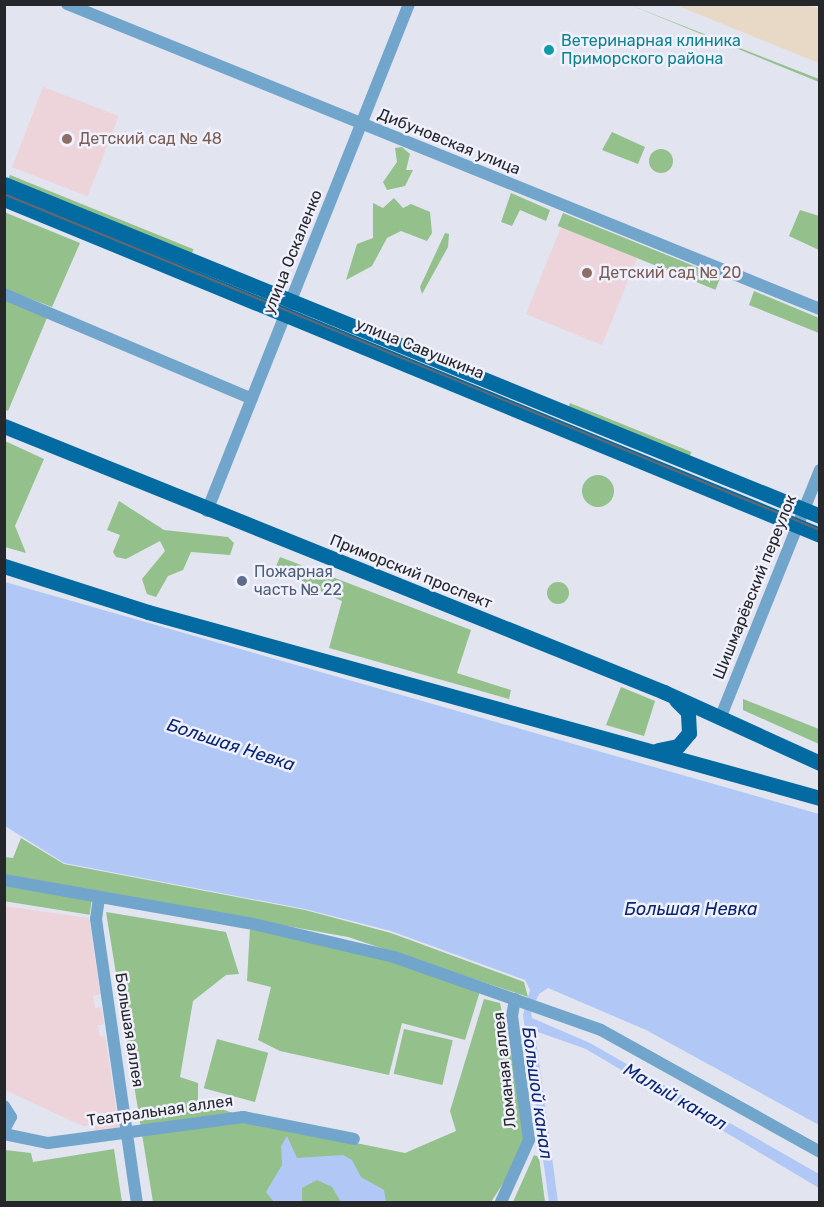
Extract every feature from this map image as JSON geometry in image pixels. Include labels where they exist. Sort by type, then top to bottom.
[{"type":"main road","name":"улица Савушкина","points":[[4,184],[819,536]]},
{"type":"main road","name":"улица Савушкина","points":[[4,200],[289,308],[819,516]]},
{"type":"main road","name":"Приморский проспект","points":[[4,426],[207,511],[664,692],[721,716],[819,763]]},
{"type":"main road","points":[[4,566],[159,615],[819,798]]},
{"type":"main road","points":[[652,750],[678,746],[691,725],[688,712],[664,692]]},
{"type":"street","name":"Дибуновская улица","points":[[67,4],[819,309]]},
{"type":"street","name":"улица Оскаленко","points":[[207,511],[409,4]]},
{"type":"street","points":[[4,294],[252,399]]},
{"type":"street","name":"Шишмарёвский переулок","points":[[721,716],[819,470]]},
{"type":"street","name":"Приморский проспект","points":[[803,754],[819,755]]},
{"type":"street","points":[[4,880],[304,934],[394,957],[526,1002],[640,1048],[819,1152]]},
{"type":"street","name":"Большая аллея","points":[[99,898],[96,919],[137,1203]]},
{"type":"street","name":"Ломаная аллея","points":[[501,1203],[520,1169],[529,1140],[512,1016],[526,1002]]},
{"type":"street","points":[[4,1106],[11,1117],[6,1132]]},
{"type":"street","name":"Театральная аллея","points":[[6,1132],[48,1143],[128,1135],[243,1117],[354,1139]]},
{"type":"shaded area","points":[[797,4],[819,8],[819,63],[678,6]]},
{"type":"shaded area","name":"Детский сад № 48","points":[[43,87],[119,116],[88,196],[12,167]]},
{"type":"shaded area","name":"Детский сад № 20","points":[[566,215],[642,246],[602,345],[526,314]]},
{"type":"shaded area","points":[[4,906],[89,918],[100,994],[93,996],[95,1008],[101,1007],[104,1024],[98,1025],[100,1037],[105,1036],[119,1129],[95,1132],[94,1125],[83,1126],[5,1090]]},
{"type":"green space","points":[[630,5],[819,79],[819,82]]},
{"type":"green space","points":[[612,132],[645,147],[638,164],[602,150]]},
{"type":"green space","points":[[402,147],[410,154],[406,170],[413,170],[405,186],[387,190],[383,182],[397,162],[395,148]]},
{"type":"green space","points":[[661,149],[666,150],[672,156],[672,166],[666,172],[661,173],[656,172],[650,166],[649,161],[650,156],[656,150]]},
{"type":"green space","points":[[10,175],[194,249],[191,255],[8,181]]},
{"type":"green space","points":[[511,193],[550,210],[546,221],[520,210],[512,226],[501,222]]},
{"type":"green space","points":[[394,198],[403,208],[411,204],[430,212],[432,233],[427,241],[401,231],[387,238],[372,266],[346,280],[357,244],[373,238],[373,203],[383,208]]},
{"type":"green space","points":[[800,210],[819,216],[819,250],[789,236]]},
{"type":"green space","points":[[4,212],[80,243],[52,307],[5,289]]},
{"type":"green space","points":[[563,213],[721,277],[715,290],[558,226]]},
{"type":"green space","points":[[445,233],[449,234],[448,247],[422,294],[420,287]]},
{"type":"green space","points":[[754,291],[819,318],[819,333],[749,305]]},
{"type":"green space","points":[[4,297],[49,313],[8,411],[4,409]]},
{"type":"green space","points":[[570,403],[691,452],[688,459],[567,410]]},
{"type":"green space","points":[[5,441],[44,459],[15,526],[26,553],[5,547]]},
{"type":"green space","points":[[598,475],[609,480],[614,491],[609,502],[598,507],[587,502],[582,491],[587,480]]},
{"type":"green space","points":[[119,501],[164,530],[228,537],[234,543],[230,555],[191,552],[183,570],[168,576],[156,597],[147,594],[142,579],[165,551],[160,541],[126,559],[116,557],[113,552],[120,535],[107,530]]},
{"type":"green space","points":[[280,557],[471,630],[457,673],[511,690],[509,699],[329,648],[342,601],[281,573],[277,580],[271,578]]},
{"type":"green space","points":[[558,582],[566,585],[569,593],[566,601],[558,604],[550,601],[547,593],[550,585]]},
{"type":"green space","points":[[621,687],[655,701],[644,736],[606,725]]},
{"type":"green space","points":[[743,699],[819,729],[819,744],[743,710]]},
{"type":"green space","points":[[21,838],[64,864],[305,910],[391,933],[524,982],[528,997],[348,937],[5,875],[5,857],[13,858]]},
{"type":"green space","points":[[4,886],[92,900],[90,915],[4,901]]},
{"type":"green space","points":[[106,912],[226,932],[239,974],[226,975],[193,1001],[180,1077],[198,1083],[198,1101],[268,1125],[405,1153],[456,1131],[450,1111],[484,999],[500,1003],[521,1101],[525,1149],[491,1202],[153,1202]]},
{"type":"green space","points":[[250,927],[381,958],[480,991],[465,1040],[402,1023],[389,1075],[280,1051],[258,1040],[271,987],[247,981]]},
{"type":"green space","points":[[404,1029],[453,1040],[442,1085],[394,1074]]},
{"type":"green space","points":[[217,1039],[268,1053],[255,1102],[204,1088]]},
{"type":"green space","points":[[114,1149],[122,1202],[5,1202],[5,1150],[31,1153],[33,1162]]},
{"type":"green space","points":[[534,1155],[539,1157],[545,1202],[513,1202]]},
{"type":"water","name":"Большая Невка","points":[[5,582],[819,814],[819,1125],[646,1030],[548,988],[539,994],[531,1012],[532,1018],[590,1043],[819,1174],[819,1188],[586,1049],[535,1031],[558,1202],[549,1202],[523,1015],[530,990],[525,980],[391,931],[305,909],[64,863],[5,826]]},
{"type":"water","points":[[287,1136],[297,1158],[343,1155],[352,1160],[361,1177],[384,1190],[386,1202],[341,1202],[332,1187],[317,1180],[302,1188],[302,1202],[274,1202],[266,1192],[282,1165],[281,1146]]},
{"type":"tram line","points":[[4,194],[820,530]]},
{"type":"place","name":"Ветеринарная клиника Приморского района","points":[[549,50]]},
{"type":"place","name":"Детский сад № 48","points":[[67,139]]},
{"type":"place","name":"Детский сад № 20","points":[[587,273]]},
{"type":"place","name":"Пожарная часть № 22","points":[[242,581]]},
{"type":"water label","name":"Большой канал","points":[[537,1093]]},
{"type":"water label","name":"Малый канал","points":[[675,1097]]}]
